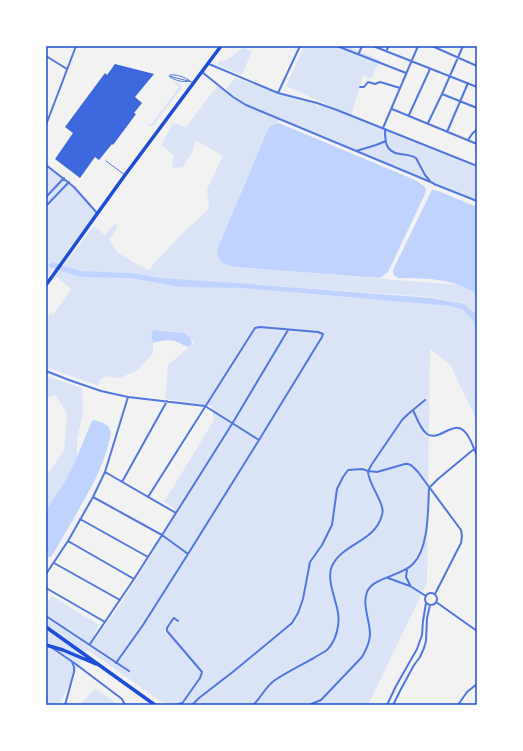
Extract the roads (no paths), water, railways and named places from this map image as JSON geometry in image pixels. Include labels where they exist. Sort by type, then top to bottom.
[{"type":"main road","points":[[46,285],[192,82],[209,64],[221,46]]},
{"type":"main road","points":[[46,627],[155,705]]},
{"type":"main road","points":[[48,646],[104,668]]},
{"type":"street","points":[[46,125],[76,46]]},
{"type":"street","points":[[278,93],[300,46]]},
{"type":"street","points":[[337,46],[406,73]]},
{"type":"street","points":[[359,52],[362,46]]},
{"type":"street","points":[[373,46],[380,47],[386,51],[477,87]]},
{"type":"street","points":[[386,51],[389,46]]},
{"type":"street","points":[[418,46],[384,128],[388,148],[395,153],[410,155],[416,158],[427,178],[433,183]]},
{"type":"street","points":[[432,46],[477,66]]},
{"type":"street","points":[[428,123],[463,46]]},
{"type":"street","points":[[46,56],[67,69]]},
{"type":"street","points":[[209,64],[278,93],[318,103],[477,166]]},
{"type":"street","points":[[409,116],[430,69]]},
{"type":"street","points":[[202,72],[246,105],[477,201]]},
{"type":"street","points":[[360,88],[368,82],[374,84],[383,82],[400,88]]},
{"type":"street","points":[[447,132],[468,83]]},
{"type":"street","points":[[442,94],[477,108]]},
{"type":"street","points":[[392,109],[477,144]]},
{"type":"street","points":[[468,140],[477,129]]},
{"type":"street","points":[[355,151],[386,141]]},
{"type":"street","points":[[46,165],[69,182],[98,214]]},
{"type":"street","points":[[46,197],[64,178]]},
{"type":"street","points":[[46,206],[69,182]]},
{"type":"street","points":[[116,663],[143,625],[188,554],[323,335],[322,333],[260,327],[255,328],[148,497]]},
{"type":"street","points":[[90,644],[176,513],[232,424],[288,330]]},
{"type":"street","points":[[46,370],[69,380],[128,397],[205,406],[259,440]]},
{"type":"street","points":[[46,574],[68,541],[93,497],[105,472],[128,397]]},
{"type":"street","points":[[252,705],[274,681],[324,652],[332,644],[339,619],[330,575],[332,566],[343,553],[370,535],[378,524],[383,513],[383,508],[371,483],[368,472],[407,414],[425,400]]},
{"type":"street","points":[[122,482],[167,401]]},
{"type":"street","points":[[413,410],[423,431],[427,435],[435,436],[457,427],[462,428],[469,437],[477,456]]},
{"type":"street","points":[[309,705],[324,698],[362,657],[368,645],[370,634],[366,609],[366,593],[373,584],[407,570],[414,564],[423,544],[428,521],[429,488],[474,449]]},
{"type":"street","points":[[192,705],[292,623],[298,613],[303,599],[310,562],[322,545],[332,525],[337,489],[348,470],[362,469],[368,472],[377,472],[408,464],[412,466],[461,530],[461,543],[435,594],[437,599],[436,602]]},
{"type":"street","points":[[105,472],[176,513]]},
{"type":"street","points":[[93,497],[162,535],[188,554]]},
{"type":"street","points":[[80,519],[148,557]]},
{"type":"street","points":[[68,541],[134,579]]},
{"type":"street","points":[[54,563],[120,600]]},
{"type":"street","points":[[407,570],[406,577],[410,586]]},
{"type":"street","points":[[387,577],[410,586],[426,596]]},
{"type":"street","points":[[46,588],[105,622]]},
{"type":"street","points":[[426,596],[430,593],[435,594]]},
{"type":"street","points":[[387,705],[417,649],[422,635],[426,596]]},
{"type":"street","points":[[430,605],[436,602]]},
{"type":"street","points":[[436,602],[477,631]]},
{"type":"street","points":[[426,603],[430,605]]},
{"type":"street","points":[[393,705],[424,648],[430,605]]},
{"type":"street","points":[[46,616],[129,671]]},
{"type":"street","points":[[176,705],[182,704],[200,678],[202,672],[167,632],[167,628],[174,618],[178,621]]},
{"type":"street","points":[[48,646],[122,699],[125,705]]},
{"type":"street","points":[[65,705],[74,672],[74,667],[71,661]]},
{"type":"street","points":[[458,705],[466,692],[477,684]]},
{"type":"lane","points":[[169,76],[192,82]]},
{"type":"lane","points":[[106,161],[125,175]]},
{"type":"water","points":[[277,123],[415,180],[426,189],[388,272],[380,278],[235,267],[226,265],[218,258],[219,245],[268,129]]},
{"type":"water","points":[[432,190],[477,207],[477,295],[468,289],[449,282],[429,279],[398,278],[394,274],[393,270]]},
{"type":"water","points":[[52,262],[81,271],[132,273],[161,278],[432,298],[464,304],[477,315],[477,328],[475,323],[462,309],[449,306],[243,288],[180,287],[130,278],[80,277],[49,267]]},
{"type":"water","points":[[154,330],[185,333],[190,338],[192,344],[189,347],[170,340],[153,343],[151,335]]},
{"type":"water","points":[[93,420],[108,426],[111,432],[106,453],[94,482],[73,520],[51,557],[46,557],[46,510],[65,481]]},
{"type":"waterway","points":[[46,267],[51,265]]}]
